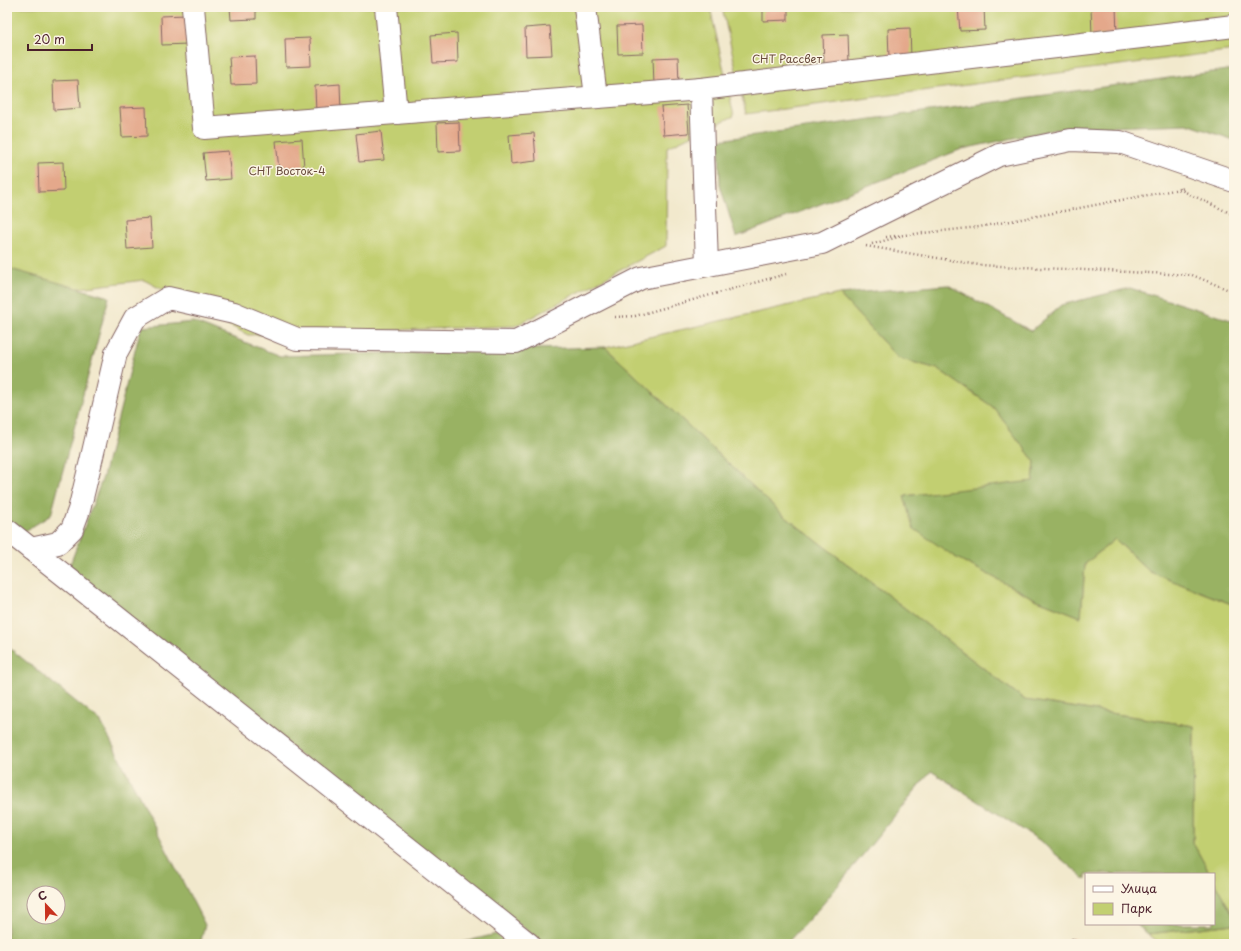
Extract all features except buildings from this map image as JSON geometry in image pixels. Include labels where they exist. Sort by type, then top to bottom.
[{"type":"street","points":[[193,7],[204,128],[701,89],[1234,26]]},
{"type":"street","points":[[386,7],[396,113]]},
{"type":"street","points":[[585,7],[596,97]]},
{"type":"street","points":[[701,89],[707,265]]},
{"type":"street","points":[[31,549],[58,543],[72,529],[79,510],[116,353],[135,318],[168,298],[234,313],[297,339],[516,342],[641,278],[822,243],[999,155],[1071,140],[1120,142],[1234,180]]},
{"type":"street","points":[[7,530],[529,944]]},
{"type":"path","points":[[881,237],[979,227],[1186,188]]},
{"type":"path","points":[[1178,189],[1234,215]]},
{"type":"path","points":[[858,247],[911,234]]},
{"type":"path","points":[[866,246],[979,265],[1192,275],[1234,292]]},
{"type":"path","points":[[612,317],[635,316],[787,274]]},
{"type":"green space","name":"СНТ Восток-4","points":[[7,7],[710,7],[734,116],[667,147],[666,246],[515,326],[248,335],[144,280],[7,297]]},
{"type":"green space","name":"СНТ Рассвет","points":[[722,7],[1234,7],[1234,50],[746,114]]},
{"type":"green space","points":[[1234,69],[1234,140],[1187,124],[1057,129],[962,149],[736,237],[720,185],[719,140]]},
{"type":"green space","points":[[7,268],[109,297],[51,515],[7,542]]},
{"type":"green space","points":[[948,285],[1031,331],[1061,305],[1130,288],[1234,321],[1234,605],[1150,572],[1115,539],[1085,564],[1081,617],[1035,599],[955,557],[913,528],[904,496],[1033,481],[1035,462],[993,407],[938,369],[898,358],[839,294]]},
{"type":"green space","points":[[839,294],[898,358],[938,369],[993,407],[1035,462],[1033,482],[904,496],[955,557],[1035,599],[1081,617],[1085,564],[1115,539],[1150,572],[1234,605],[1234,917],[1215,883],[1215,873],[1209,873],[1193,843],[1194,726],[1025,700],[783,515],[605,347]]},
{"type":"green space","points":[[193,322],[280,356],[605,347],[783,515],[1025,700],[1194,726],[1193,843],[1209,873],[1085,873],[1085,879],[1039,840],[931,771],[823,904],[786,944],[545,944],[426,855],[68,570],[103,477],[141,327]]},
{"type":"green space","points":[[7,646],[101,722],[205,925],[200,944],[7,944]]},
{"type":"green space","points":[[1215,883],[1234,917],[1234,924],[1148,934],[1137,925],[1215,925]]},
{"type":"green space","points":[[1234,924],[1234,944],[1161,944],[1148,934]]},
{"type":"green space","points":[[496,934],[509,944],[456,944]]}]
